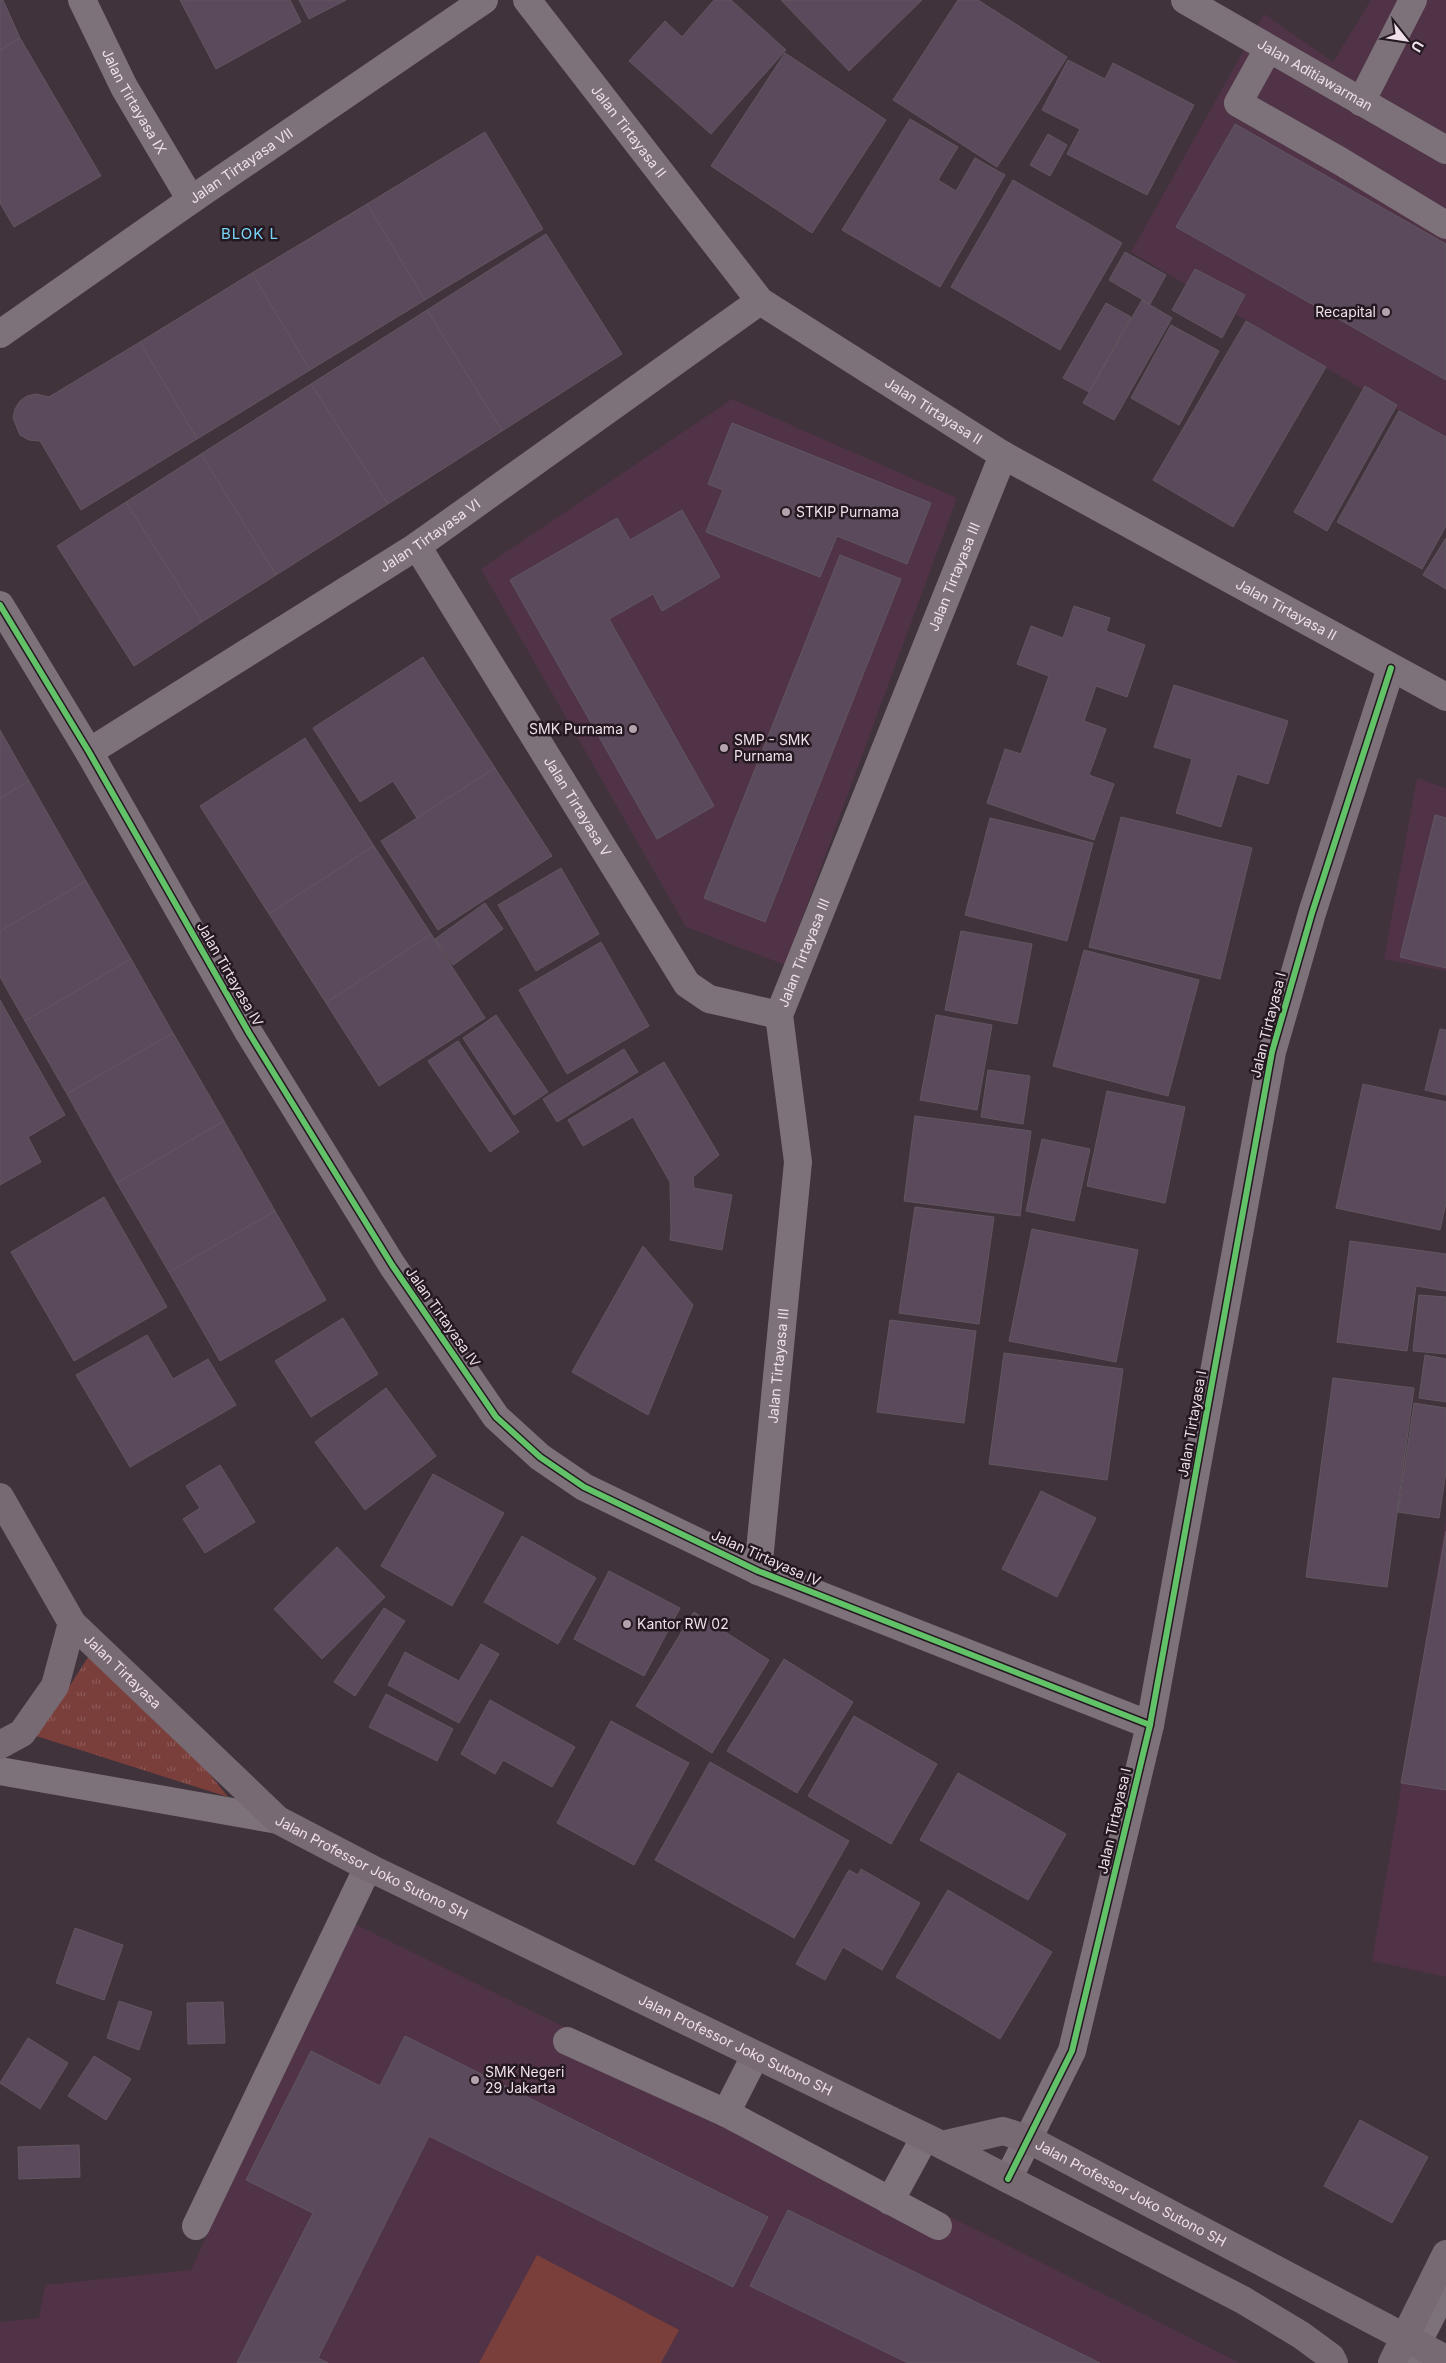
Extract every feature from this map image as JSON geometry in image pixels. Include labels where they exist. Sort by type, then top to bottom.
[{"type":"main road","name":"Jalan Tirtayasa","points":[[0,1497],[72,1623],[278,1820]]},
{"type":"main road","points":[[0,1745],[22,1733],[55,1686],[72,1623]]},
{"type":"main road","name":"Jalan Professor Joko Sutono SH","points":[[278,1820],[368,1867],[934,2141],[1003,2131],[1028,2139],[1406,2350],[1446,2359]]},
{"type":"main road","points":[[934,2141],[1243,2300],[1301,2335],[1331,2357],[1334,2363]]},
{"type":"main road","points":[[1392,2363],[1406,2350],[1446,2255]]},
{"type":"street","name":"Jalan Tirtayasa IX","points":[[82,0],[124,87],[191,200]]},
{"type":"street","name":"Jalan Tirtayasa VII","points":[[0,334],[191,200],[484,0]]},
{"type":"street","name":"Jalan Tirtayasa II","points":[[528,0],[760,301],[1003,455],[1446,697]]},
{"type":"street","name":"Jalan Aditiawarman","points":[[1185,0],[1446,150]]},
{"type":"street","points":[[1361,102],[1413,0]]},
{"type":"street","points":[[1268,49],[1238,103],[1340,161],[1446,225]]},
{"type":"street","name":"Jalan Tirtayasa VI","points":[[90,752],[417,546],[760,301]]},
{"type":"street","name":"Jalan Tirtayasa III","points":[[758,1571],[798,1162],[779,1015],[1003,455]]},
{"type":"street","name":"Jalan Tirtayasa V","points":[[417,546],[686,984],[709,999],[779,1015]]},
{"type":"street","name":"Jalan Tirtayasa IV","points":[[0,606],[90,752],[254,1042],[392,1265],[496,1417],[540,1458],[584,1487],[758,1571],[1150,1725]]},
{"type":"street","name":"Jalan Tirtayasa I","points":[[1008,2179],[1072,2051],[1150,1725],[1272,1052],[1312,913],[1391,668]]},
{"type":"street","name":"Jalan Professor Joko Sutono SH","points":[[0,1771],[278,1820]]},
{"type":"street","points":[[196,2226],[368,1867]]},
{"type":"street","points":[[567,2041],[726,2114],[938,2226]]},
{"type":"street","points":[[726,2114],[755,2056]]},
{"type":"street","points":[[890,2201],[934,2141]]},
{"type":"street","points":[[1406,2350],[1446,2287]]},
{"type":"shaded area","points":[[1371,0],[1446,0],[1446,439],[1131,252],[1264,14],[1333,62]]},
{"type":"shaded area","name":"SMP - SMK Purnama","points":[[732,399],[957,498],[785,965],[686,927],[481,569]]},
{"type":"shaded area","points":[[1417,778],[1446,788],[1446,971],[1384,959]]},
{"type":"shaded area","points":[[1446,1518],[1446,1977],[1372,1961]]},
{"type":"shaded area","name":"SMK Negeri 29 Jakarta","points":[[351,1922],[993,2238],[1240,2363],[0,2363],[0,2322],[39,2318],[45,2285],[191,2270]]},
{"type":"green space","points":[[101,1637],[228,1797],[33,1735],[69,1687]]},
{"type":"green space","points":[[537,2255],[679,2330],[661,2363],[479,2363]]},
{"type":"building","points":[[0,0],[3,0],[20,38],[0,50]]},
{"type":"building","points":[[180,0],[290,0],[301,22],[216,69]]},
{"type":"building","points":[[299,0],[346,0],[309,19]]},
{"type":"building","points":[[714,0],[731,0],[786,50],[711,134],[629,61],[665,21],[682,37]]},
{"type":"building","points":[[781,0],[922,0],[849,71]]},
{"type":"building","points":[[958,0],[978,0],[1067,57],[997,167],[893,100]]},
{"type":"building","points":[[20,38],[101,176],[14,227],[0,203],[0,50]]},
{"type":"building","points":[[785,53],[886,120],[812,233],[711,166]]},
{"type":"building","points":[[1068,60],[1105,79],[1113,63],[1194,105],[1147,195],[1067,154],[1080,129],[1042,110]]},
{"type":"building","points":[[910,119],[958,147],[938,180],[956,191],[975,158],[1005,175],[940,287],[842,230]]},
{"type":"building","name":"Recapital","points":[[1235,124],[1446,244],[1446,380],[1176,227]]},
{"type":"building","points":[[485,132],[543,229],[425,300],[367,204]]},
{"type":"building","points":[[1048,134],[1067,145],[1050,176],[1030,165]]},
{"type":"building","points":[[1013,180],[1122,243],[1060,350],[951,287]]},
{"type":"building","points":[[367,204],[425,300],[310,370],[252,273]]},
{"type":"building","points":[[546,234],[622,354],[502,431],[427,310]]},
{"type":"building","points":[[1125,252],[1166,275],[1150,304],[1109,280]]},
{"type":"building","points":[[1195,269],[1245,295],[1222,338],[1172,310]]},
{"type":"building","points":[[252,273],[310,370],[197,439],[140,342]]},
{"type":"building","points":[[1142,300],[1172,318],[1114,420],[1083,403]]},
{"type":"building","points":[[1106,303],[1131,317],[1089,392],[1063,378]]},
{"type":"building","points":[[427,310],[502,431],[388,504],[311,384]]},
{"type":"building","points":[[1246,321],[1326,367],[1233,527],[1153,480]]},
{"type":"building","points":[[1171,325],[1219,351],[1179,425],[1131,398]]},
{"type":"building","points":[[140,342],[197,439],[81,510],[40,441],[29,440],[20,435],[13,418],[15,409],[20,401],[27,396],[36,394],[49,397]]},
{"type":"building","points":[[311,384],[388,504],[276,575],[201,454]]},
{"type":"building","points":[[1365,386],[1397,405],[1327,531],[1294,512]]},
{"type":"building","points":[[1399,411],[1446,437],[1446,526],[1422,569],[1337,522]]},
{"type":"building","points":[[732,423],[931,503],[907,564],[837,536],[820,577],[706,532],[723,490],[708,484]]},
{"type":"building","points":[[201,454],[276,575],[202,622],[126,502]]},
{"type":"building","points":[[126,502],[202,622],[134,666],[57,546]]},
{"type":"building","name":"SMK Purnama","points":[[682,510],[720,577],[662,611],[653,594],[609,619],[714,806],[657,839],[510,580],[617,518],[630,540]]},
{"type":"building","points":[[1446,538],[1446,589],[1423,575]]},
{"type":"building","points":[[840,555],[901,579],[765,922],[704,898]]},
{"type":"building","points":[[1074,606],[1110,618],[1106,631],[1145,645],[1127,697],[1096,686],[1084,721],[1106,729],[1089,775],[1114,784],[1094,840],[987,803],[1005,749],[1021,754],[1049,676],[1017,664],[1031,626],[1063,638]]},
{"type":"building","points":[[423,657],[495,768],[417,818],[393,781],[360,802],[313,728]]},
{"type":"building","points":[[1174,685],[1288,721],[1268,784],[1237,774],[1221,827],[1176,813],[1192,759],[1154,747]]},
{"type":"building","points":[[0,730],[29,781],[0,798]]},
{"type":"building","points":[[305,738],[374,846],[269,914],[200,806]]},
{"type":"building","points":[[495,768],[552,856],[438,930],[381,841]]},
{"type":"building","points":[[29,781],[86,881],[0,931],[0,798]]},
{"type":"building","points":[[1435,815],[1446,818],[1446,968],[1400,957]]},
{"type":"building","points":[[1121,817],[1252,848],[1220,979],[1089,947]]},
{"type":"building","points":[[990,818],[1093,843],[1067,941],[965,915]]},
{"type":"building","points":[[374,846],[431,934],[326,1003],[269,914]]},
{"type":"building","points":[[561,868],[599,934],[536,971],[498,905]]},
{"type":"building","points":[[86,881],[131,959],[25,1021],[0,977],[0,931]]},
{"type":"building","points":[[485,903],[503,929],[453,965],[435,939]]},
{"type":"building","points":[[961,931],[1032,944],[1017,1024],[945,1010]]},
{"type":"building","points":[[431,934],[485,1018],[379,1086],[326,1003]]},
{"type":"building","points":[[601,942],[649,1026],[567,1074],[519,990]]},
{"type":"building","points":[[1084,950],[1199,980],[1168,1096],[1053,1066]]},
{"type":"building","points":[[131,959],[173,1033],[67,1094],[25,1021]]},
{"type":"building","points":[[0,1000],[65,1115],[28,1137],[41,1162],[0,1185]]},
{"type":"building","points":[[496,1015],[548,1092],[514,1115],[463,1038]]},
{"type":"building","points":[[936,1015],[992,1025],[977,1110],[920,1100]]},
{"type":"building","points":[[1440,1029],[1446,1030],[1446,1095],[1425,1090]]},
{"type":"building","points":[[173,1033],[224,1121],[117,1183],[67,1094]]},
{"type":"building","points":[[458,1041],[519,1132],[490,1152],[428,1061]]},
{"type":"building","points":[[624,1049],[638,1072],[557,1122],[543,1099]]},
{"type":"building","points":[[664,1062],[719,1155],[693,1177],[694,1188],[732,1195],[722,1250],[670,1240],[670,1182],[633,1117],[583,1146],[568,1120]]},
{"type":"building","points":[[988,1070],[1030,1076],[1023,1124],[981,1117]]},
{"type":"building","points":[[1363,1084],[1446,1102],[1446,1203],[1440,1230],[1336,1208]]},
{"type":"building","points":[[1107,1091],[1185,1107],[1165,1203],[1087,1186]]},
{"type":"building","points":[[915,1116],[1031,1131],[1020,1216],[904,1201]]},
{"type":"building","points":[[224,1121],[275,1211],[169,1272],[117,1183]]},
{"type":"building","points":[[1042,1139],[1090,1149],[1074,1221],[1026,1211]]},
{"type":"building","points":[[104,1197],[167,1307],[74,1361],[11,1252]]},
{"type":"building","points":[[915,1207],[994,1217],[979,1324],[899,1313]]},
{"type":"building","points":[[275,1211],[326,1300],[220,1361],[169,1272]]},
{"type":"building","points":[[1032,1229],[1138,1250],[1116,1362],[1009,1341]]},
{"type":"building","points":[[1350,1241],[1446,1254],[1446,1291],[1416,1286],[1407,1351],[1337,1342]]},
{"type":"building","points":[[643,1246],[693,1305],[648,1415],[572,1372]]},
{"type":"building","points":[[1419,1295],[1446,1297],[1446,1354],[1413,1351]]},
{"type":"building","points":[[343,1318],[378,1374],[311,1417],[275,1361]]},
{"type":"building","points":[[890,1320],[976,1331],[964,1423],[877,1412]]},
{"type":"building","points":[[147,1335],[173,1379],[208,1359],[236,1405],[130,1467],[76,1375]]},
{"type":"building","points":[[1004,1353],[1123,1369],[1107,1480],[989,1464]]},
{"type":"building","points":[[1425,1355],[1446,1359],[1446,1402],[1419,1398]]},
{"type":"building","points":[[1333,1378],[1414,1388],[1387,1587],[1306,1577]]},
{"type":"building","points":[[386,1388],[436,1456],[365,1510],[315,1442]]},
{"type":"building","points":[[1414,1403],[1446,1408],[1446,1472],[1439,1518],[1398,1512]]},
{"type":"building","points":[[220,1465],[255,1522],[205,1553],[183,1519],[200,1508],[186,1486]]},
{"type":"building","points":[[433,1474],[504,1513],[452,1606],[381,1566]]},
{"type":"building","points":[[1041,1491],[1096,1518],[1057,1597],[1002,1569]]},
{"type":"building","points":[[1446,1531],[1446,1790],[1401,1783]]},
{"type":"building","points":[[522,1536],[596,1578],[558,1644],[484,1602]]},
{"type":"building","points":[[337,1547],[385,1597],[322,1659],[274,1609]]},
{"type":"building","name":"Kantor RW 02","points":[[609,1571],[680,1608],[644,1676],[574,1639]]},
{"type":"building","points":[[384,1608],[405,1621],[355,1696],[334,1682]]},
{"type":"building","points":[[694,1612],[769,1660],[712,1753],[636,1706]]},
{"type":"building","points":[[481,1644],[499,1654],[459,1723],[388,1685],[405,1652],[459,1681]]},
{"type":"building","points":[[784,1659],[853,1702],[797,1793],[727,1751]]},
{"type":"building","points":[[386,1694],[453,1729],[437,1761],[369,1727]]},
{"type":"building","points":[[490,1700],[575,1747],[552,1787],[503,1760],[495,1774],[461,1754]]},
{"type":"building","points":[[854,1716],[937,1764],[891,1844],[808,1796]]},
{"type":"building","points":[[611,1721],[689,1763],[634,1865],[557,1823]]},
{"type":"building","points":[[710,1762],[849,1841],[794,1938],[655,1860]]},
{"type":"building","points":[[958,1773],[1066,1834],[1028,1900],[920,1840]]},
{"type":"building","points":[[861,1869],[920,1903],[882,1970],[843,1947],[825,1980],[796,1964],[849,1870],[858,1875]]},
{"type":"building","points":[[948,1890],[1052,1952],[1000,2039],[896,1977]]},
{"type":"building","points":[[75,1928],[123,1945],[104,2000],[56,1983]]},
{"type":"building","points":[[119,2001],[152,2012],[139,2050],[107,2038]]},
{"type":"building","points":[[223,2002],[225,2043],[188,2044],[187,2003]]},
{"type":"building","points":[[405,2036],[768,2217],[733,2287],[429,2136],[318,2358],[328,2363],[237,2363],[313,2213],[246,2180],[311,2051],[380,2086]]},
{"type":"building","points":[[28,2038],[68,2063],[40,2109],[0,2083]]},
{"type":"building","points":[[94,2056],[131,2079],[106,2120],[68,2096]]},
{"type":"building","points":[[1360,2120],[1428,2157],[1392,2223],[1324,2186]]},
{"type":"building","points":[[79,2145],[80,2177],[19,2179],[18,2147]]},
{"type":"building","points":[[788,2210],[1100,2363],[908,2363],[750,2286]]},
{"type":"cycle path","points":[[0,605],[89,752],[249,1033],[392,1265],[496,1417],[540,1457],[584,1487],[758,1571],[1150,1725]]},
{"type":"cycle path","points":[[1008,2179],[1072,2051],[1150,1725],[1272,1052],[1312,913],[1391,668]]},
{"type":"place","name":"Recapital","points":[[1386,312]]},
{"type":"place","name":"STKIP Purnama","points":[[786,512]]},
{"type":"place","name":"SMK Purnama","points":[[633,729]]},
{"type":"place","name":"SMP - SMK Purnama","points":[[724,748]]},
{"type":"place","name":"Kantor RW 02","points":[[627,1624]]},
{"type":"place","name":"SMK Negeri 29 Jakarta","points":[[475,2080]]},
{"type":"district","name":"BLOK L","points":[[250,234]]}]
